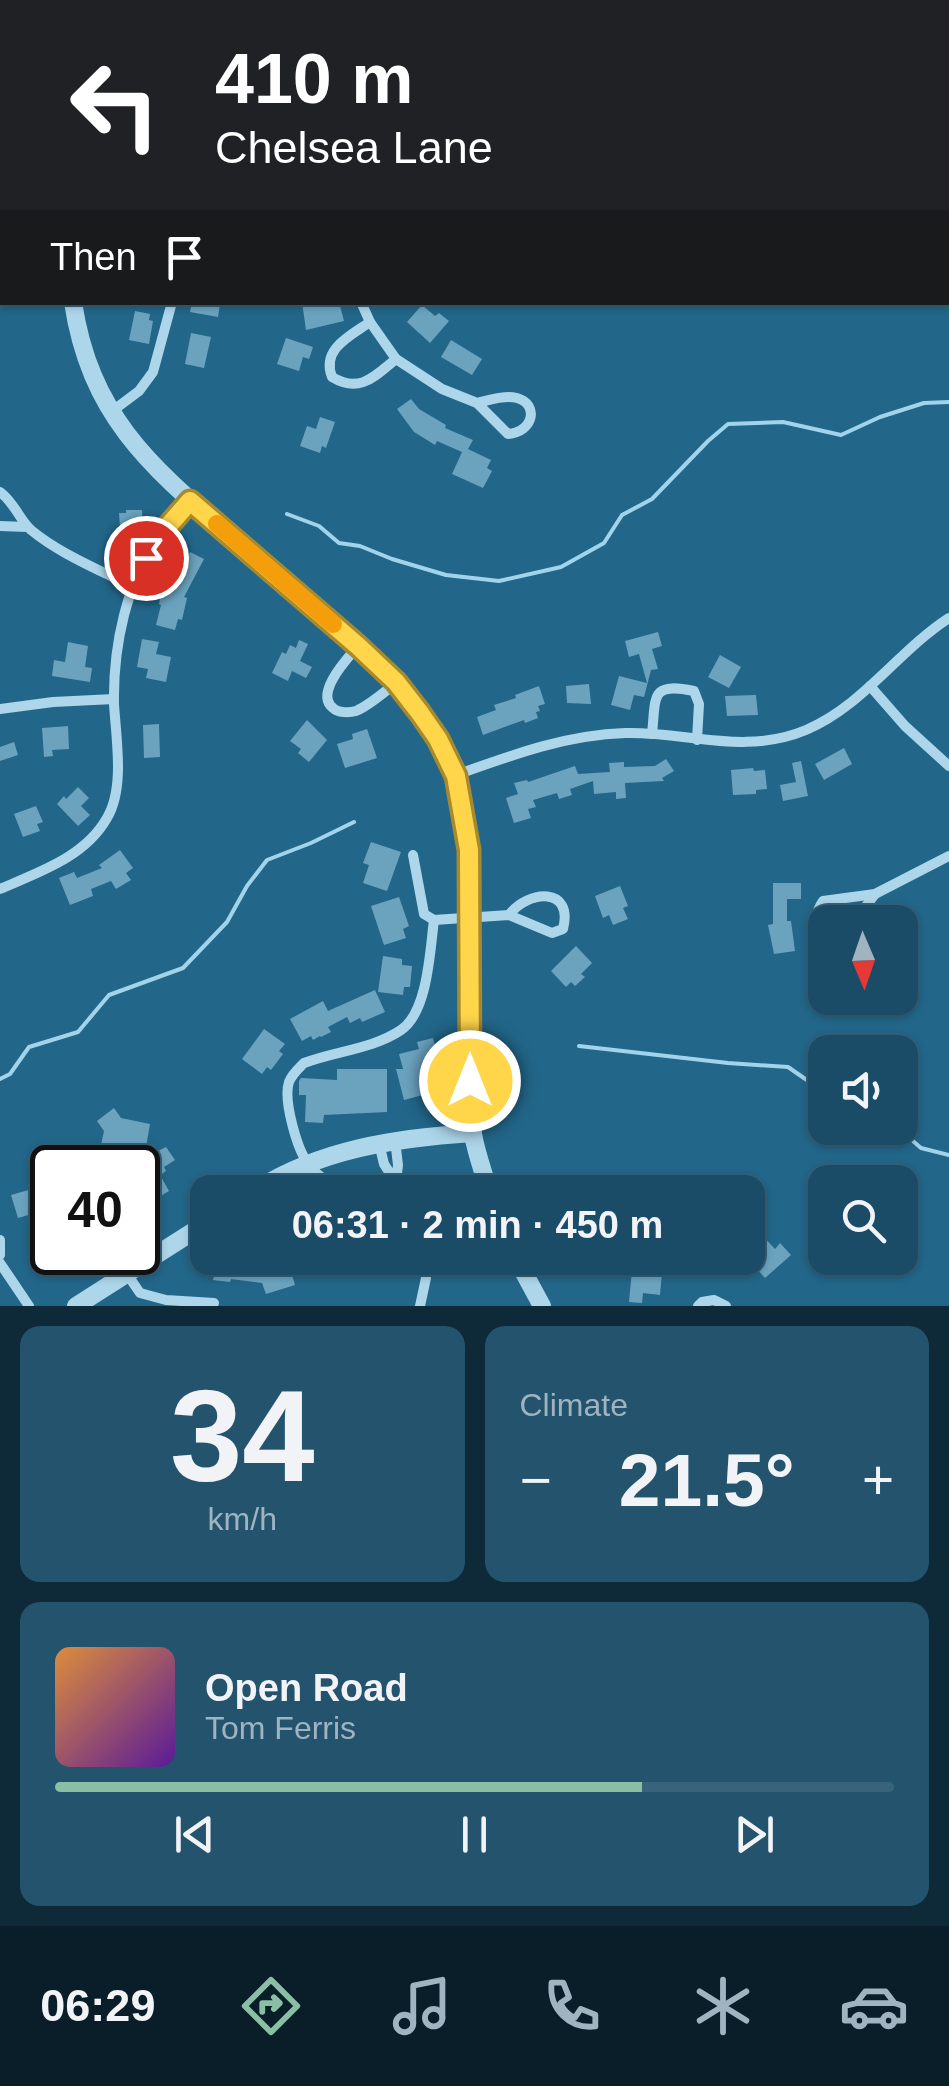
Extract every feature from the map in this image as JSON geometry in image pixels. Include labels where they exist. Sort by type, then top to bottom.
[{"type":"street","points":[[73,305],[78,338],[96,382],[138,451],[396,682],[438,739],[456,776],[469,850],[473,1133],[484,1175]]},
{"type":"street","points":[[111,412],[139,390],[153,372],[171,305]]},
{"type":"street","points":[[362,305],[396,359],[442,389],[477,403],[508,434],[524,430],[529,424],[529,406],[524,400],[512,397],[477,403]]},
{"type":"street","points":[[370,322],[334,348],[328,362],[332,378],[349,384],[368,382],[396,359]]},
{"type":"street","points":[[0,492],[27,527],[59,550],[131,586]]},
{"type":"street","points":[[0,890],[80,850],[106,820],[114,803],[118,760],[114,699],[119,640],[131,586],[162,533],[190,501]]},
{"type":"street","points":[[0,526],[27,527]]},
{"type":"street","points":[[456,776],[536,746],[578,736],[626,733],[761,742],[804,731],[836,713],[949,618]]},
{"type":"street","points":[[358,646],[336,673],[328,692],[333,709],[344,713],[356,711],[396,682]]},
{"type":"street","points":[[652,734],[656,697],[671,686],[694,691],[698,698],[697,740]]},
{"type":"street","points":[[870,686],[905,726],[949,766]]},
{"type":"street","points":[[0,709],[114,699]]},
{"type":"street","points":[[413,854],[424,914],[434,920],[510,915],[552,933],[564,929],[566,920],[565,908],[550,897],[524,902],[510,915]]},
{"type":"street","points":[[820,905],[875,894],[949,856]]},
{"type":"street","points":[[867,905],[875,894]]},
{"type":"street","points":[[319,1175],[307,1163],[296,1139],[289,1082],[304,1063],[386,1038],[410,1022],[423,994],[434,920]]},
{"type":"street","points":[[285,1175],[307,1163],[387,1142],[473,1133]]},
{"type":"street","points":[[387,1142],[384,1164],[391,1175]]},
{"type":"street","points":[[160,1252],[190,1233]]},
{"type":"street","points":[[0,1240],[0,1254]]},
{"type":"street","points":[[0,1262],[29,1306]]},
{"type":"street","points":[[76,1306],[124,1275]]},
{"type":"street","points":[[127,1275],[140,1293],[166,1300],[214,1303]]},
{"type":"street","points":[[420,1306],[426,1275]]},
{"type":"street","points":[[525,1275],[542,1306]]},
{"type":"street","points":[[698,1306],[714,1300],[726,1306]]},
{"type":"building","points":[[191,305],[220,305],[218,317],[190,312]]},
{"type":"building","points":[[302,305],[340,305],[344,321],[306,330]]},
{"type":"building","points":[[422,305],[449,321],[430,343],[407,322]]},
{"type":"building","points":[[135,311],[150,314],[149,320],[153,321],[149,344],[129,340]]},
{"type":"building","points":[[191,333],[211,337],[204,368],[185,364]]},
{"type":"building","points":[[286,338],[313,347],[309,359],[303,357],[299,371],[277,364]]},
{"type":"building","points":[[451,340],[482,359],[472,375],[441,357]]},
{"type":"building","points":[[411,399],[445,428],[473,440],[468,449],[491,460],[487,468],[492,471],[483,488],[452,474],[462,452],[437,441],[435,445],[414,432],[397,409]]},
{"type":"building","points":[[320,417],[335,422],[326,448],[322,446],[320,453],[300,446],[307,426],[316,429]]},
{"type":"building","points":[[142,510],[143,535],[124,536],[119,513]]},
{"type":"building","points":[[190,552],[204,559],[184,597],[187,598],[182,620],[178,619],[175,630],[156,625],[161,592],[168,593]]},
{"type":"building","points":[[658,632],[662,646],[652,649],[658,669],[651,670],[644,697],[634,695],[630,710],[611,705],[619,676],[647,683],[639,654],[629,657],[625,641]]},
{"type":"building","points":[[142,639],[159,642],[156,654],[171,657],[166,682],[146,678],[148,669],[137,667]]},
{"type":"building","points":[[299,640],[308,644],[300,661],[312,667],[306,678],[292,671],[288,681],[272,673],[282,652],[286,654],[290,645],[296,648]]},
{"type":"building","points":[[68,642],[88,646],[85,667],[92,668],[90,682],[52,676],[54,660],[65,662]]},
{"type":"building","points":[[720,655],[741,667],[729,688],[708,677]]},
{"type":"building","points":[[589,684],[591,704],[567,703],[566,686]]},
{"type":"building","points":[[539,686],[545,704],[538,706],[538,718],[483,735],[477,717],[496,710],[494,705]]},
{"type":"building","points":[[756,695],[758,715],[727,716],[725,696]]},
{"type":"building","points":[[307,720],[327,740],[309,762],[290,741]]},
{"type":"building","points":[[159,724],[160,757],[144,758],[143,725]]},
{"type":"building","points":[[68,726],[69,749],[52,750],[53,756],[44,757],[42,728]]},
{"type":"building","points":[[367,729],[377,758],[345,768],[337,744]]},
{"type":"building","points":[[14,742],[18,755],[0,761],[0,747]]},
{"type":"building","points":[[844,748],[852,764],[824,780],[815,764]]},
{"type":"building","points":[[666,759],[674,771],[662,778],[664,781],[625,783],[626,798],[616,799],[616,792],[594,794],[593,781],[570,789],[572,795],[559,799],[557,793],[533,800],[536,807],[528,809],[531,818],[514,823],[506,798],[518,794],[514,783],[575,766],[578,774],[610,772],[609,763],[624,762],[624,767],[655,766]]},
{"type":"building","points":[[801,761],[808,796],[783,801],[780,785],[796,782],[792,763]]},
{"type":"building","points":[[731,770],[765,770],[767,789],[756,790],[756,794],[733,795]]},
{"type":"building","points":[[78,787],[89,798],[81,806],[90,815],[78,826],[57,804]]},
{"type":"building","points":[[36,806],[43,822],[37,824],[40,831],[23,837],[14,814]]},
{"type":"building","points":[[371,842],[401,852],[387,891],[363,883],[369,865],[363,863]]},
{"type":"building","points":[[120,850],[133,868],[126,873],[131,880],[116,889],[111,881],[91,889],[93,896],[70,905],[59,878],[74,872],[77,878],[102,868],[99,865]]},
{"type":"building","points":[[773,883],[801,883],[801,899],[787,899],[787,921],[791,921],[795,951],[774,954],[768,925],[773,924]]},
{"type":"building","points":[[620,886],[628,906],[623,908],[628,919],[613,925],[609,915],[603,918],[595,896]]},
{"type":"building","points":[[399,897],[409,926],[403,929],[406,938],[384,945],[371,906]]},
{"type":"building","points":[[576,946],[592,963],[581,974],[585,977],[575,986],[571,982],[566,987],[551,971]]},
{"type":"building","points":[[383,956],[402,959],[402,965],[412,966],[410,987],[404,987],[403,995],[378,992]]},
{"type":"building","points":[[375,990],[385,1012],[362,1022],[360,1018],[350,1023],[347,1017],[328,1027],[331,1032],[313,1040],[311,1036],[302,1041],[290,1019],[323,1001],[328,1011]]},
{"type":"building","points":[[264,1029],[285,1044],[271,1070],[267,1067],[262,1074],[242,1059]]},
{"type":"building","points":[[433,1038],[442,1073],[436,1074],[439,1086],[404,1100],[396,1069],[403,1069],[399,1054],[419,1049],[417,1042]]},
{"type":"building","points":[[337,1069],[387,1069],[387,1112],[324,1115],[323,1123],[305,1122],[306,1095],[299,1095],[299,1081],[337,1080]]},
{"type":"building","points":[[114,1108],[121,1118],[150,1124],[146,1145],[101,1145],[104,1131],[97,1121]]},
{"type":"building","points":[[166,1147],[175,1160],[164,1167],[166,1171],[160,1175],[160,1150]]},
{"type":"building","points":[[160,1175],[169,1191],[160,1196]]},
{"type":"building","points":[[30,1190],[30,1215],[18,1218],[11,1195]]},
{"type":"building","points":[[765,1238],[775,1249],[780,1243],[791,1255],[765,1278]]},
{"type":"building","points":[[207,1275],[292,1275],[295,1285],[266,1294],[262,1283],[213,1280],[214,1276]]},
{"type":"building","points":[[632,1275],[662,1275],[660,1295],[643,1293],[642,1303],[629,1302]]},
{"type":"waterway","points":[[287,514],[319,526],[339,543],[360,546],[446,575],[499,581],[561,567],[604,543],[622,515],[652,499],[728,424],[783,422],[841,435],[924,403],[949,402]]},
{"type":"waterway","points":[[0,1079],[10,1074],[29,1047],[78,1032],[109,995],[183,968],[227,922],[267,860],[354,822]]},
{"type":"waterway","points":[[579,1046],[788,1067],[808,1081]]},
{"type":"waterway","points":[[918,1145],[949,1155]]},
{"type":"slow traffic","points":[[217,524],[333,624]]},
{"type":"route","points":[[146,558],[190,501],[396,682],[438,739],[456,776],[469,850],[470,1081]]}]
